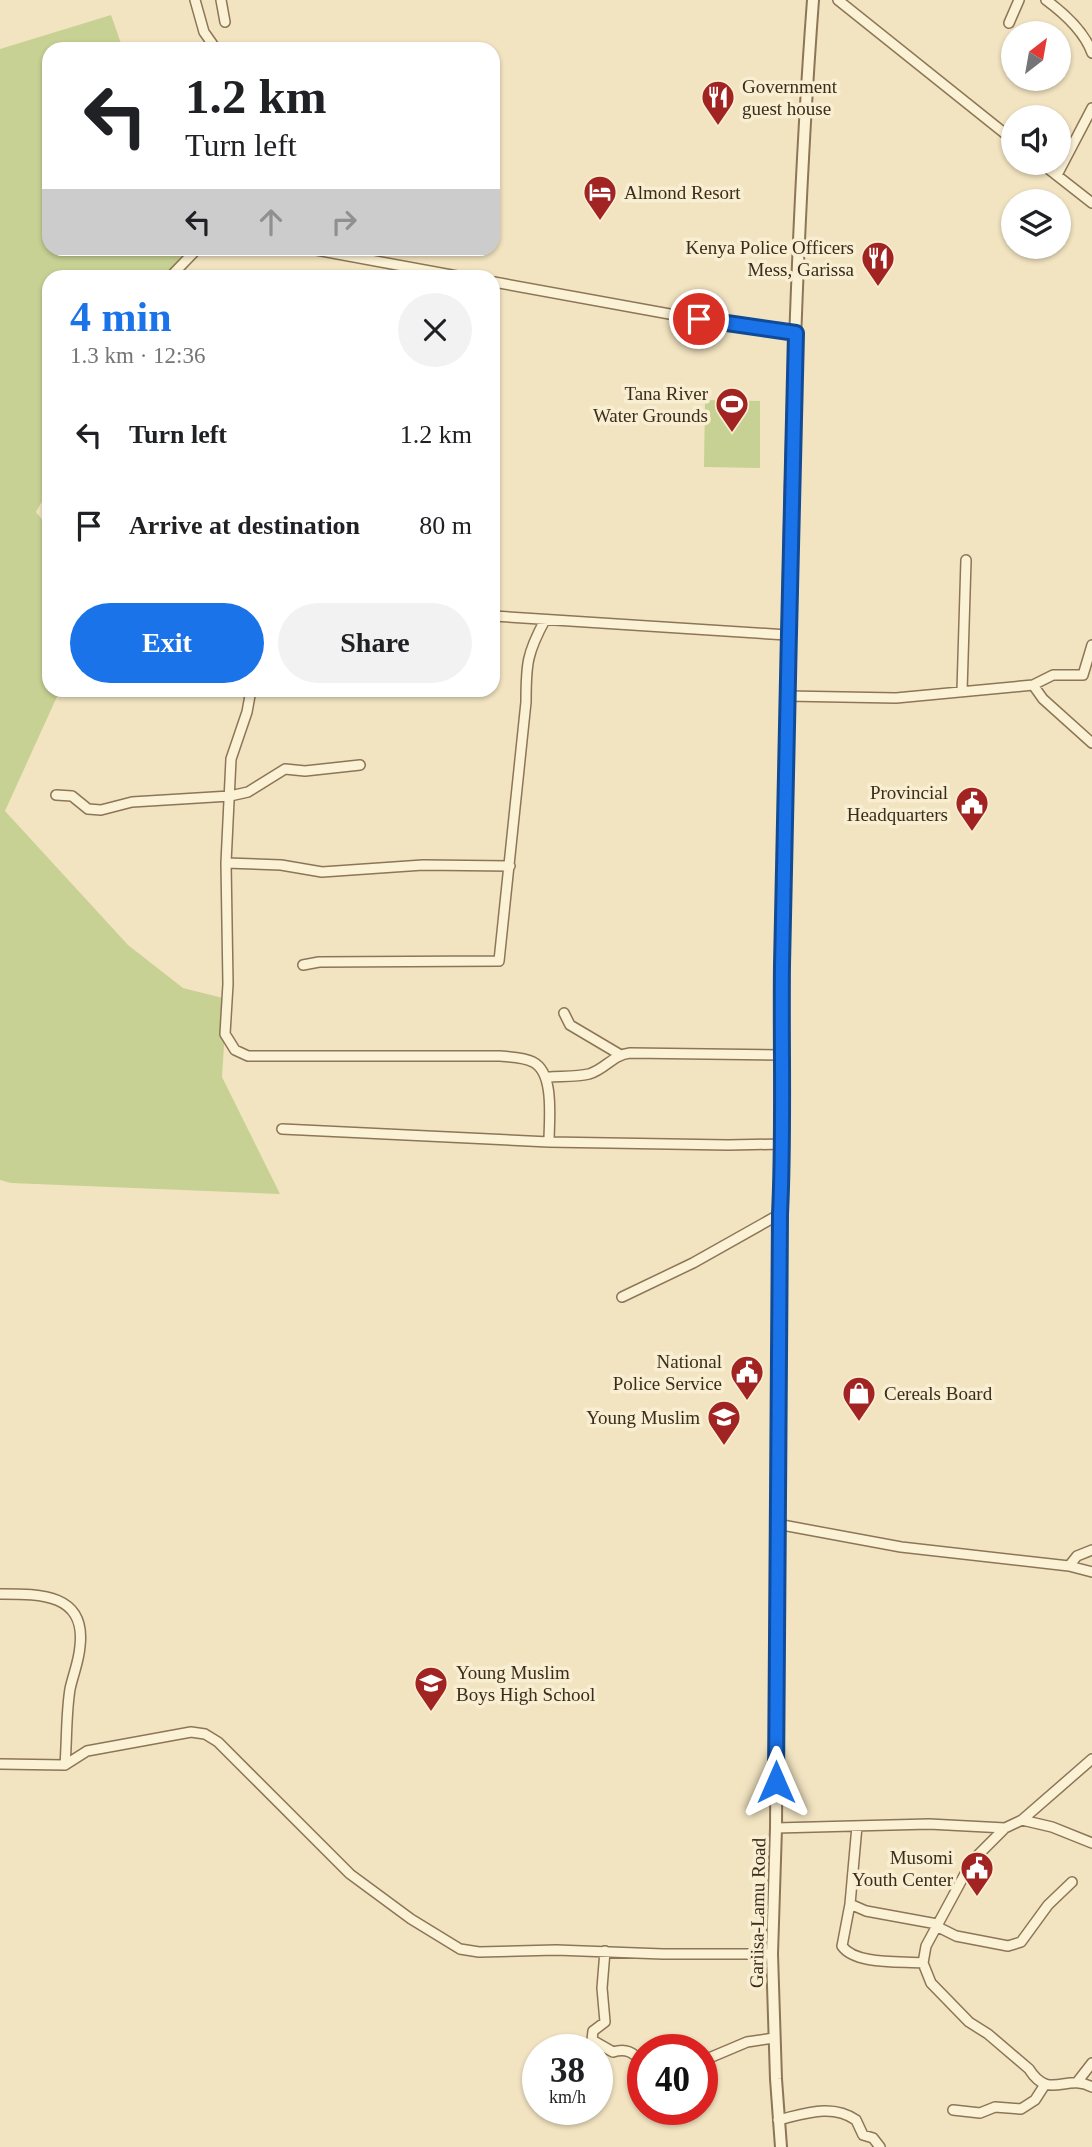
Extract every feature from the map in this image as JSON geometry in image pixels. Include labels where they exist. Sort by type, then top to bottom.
[{"type":"street","points":[[195,0],[204,32],[211,42]]},
{"type":"street","points":[[221,0],[225,22]]},
{"type":"street","name":"Gariisa-Lamu Road","points":[[781,2147],[772,1954],[776,1828],[787,635],[804,123],[813,0]]},
{"type":"street","points":[[838,0],[1001,130]]},
{"type":"street","points":[[1010,21],[1020,0]]},
{"type":"street","points":[[1046,0],[1074,25],[1087,40],[1092,53]]},
{"type":"street","points":[[1071,148],[1092,108]]},
{"type":"street","points":[[1057,175],[1092,203]]},
{"type":"street","points":[[177,270],[190,256]]},
{"type":"street","points":[[348,256],[424,270]]},
{"type":"street","points":[[500,283],[675,315],[796,333]]},
{"type":"street","points":[[962,691],[966,560]]},
{"type":"street","points":[[500,616],[787,635]]},
{"type":"street","points":[[303,965],[319,962],[499,961],[526,702],[526,664],[531,645],[545,620]]},
{"type":"street","points":[[787,696],[896,698],[1033,685],[1053,675],[1083,675],[1092,645]]},
{"type":"street","points":[[1033,685],[1043,699],[1092,743]]},
{"type":"street","points":[[250,697],[231,759],[226,863],[228,984],[225,1034],[235,1050],[248,1056],[500,1056],[532,1061],[548,1077],[549,1142]]},
{"type":"street","points":[[56,795],[72,796],[88,809],[101,810],[132,802],[230,796],[248,792],[285,769],[305,771],[360,765]]},
{"type":"street","points":[[226,863],[281,865],[322,872],[423,865],[510,866]]},
{"type":"street","points":[[564,1013],[570,1025],[619,1054],[782,1055]]},
{"type":"street","points":[[548,1077],[589,1074],[619,1054]]},
{"type":"street","points":[[282,1129],[549,1142],[783,1144]]},
{"type":"street","points":[[622,1297],[693,1264],[780,1214]]},
{"type":"street","points":[[778,1524],[901,1547],[1069,1566],[1092,1572]]},
{"type":"street","points":[[1069,1566],[1077,1556],[1092,1550]]},
{"type":"street","points":[[0,1594],[40,1596],[58,1600],[72,1609],[80,1622],[80,1647],[67,1708],[65,1765]]},
{"type":"street","points":[[0,1764],[65,1765],[86,1751],[191,1732],[205,1734],[218,1742],[350,1874],[455,1947],[479,1952],[772,1954]]},
{"type":"street","points":[[1092,1759],[1022,1820],[1005,1828],[972,1861],[926,1946],[923,1963],[931,1983],[954,2008],[1029,2069],[1036,2081],[1044,2086],[1078,2081],[1092,2087]]},
{"type":"street","points":[[1022,1820],[1052,1827],[1092,1843]]},
{"type":"street","points":[[776,1828],[929,1824],[1005,1828]]},
{"type":"street","points":[[858,1826],[850,1904],[842,1946],[849,1954],[859,1959],[923,1963]]},
{"type":"street","points":[[850,1904],[866,1912],[937,1925],[956,1936],[1008,1946],[1021,1942],[1048,1905],[1072,1882]]},
{"type":"street","points":[[605,1951],[602,1988],[605,2022],[593,2031],[592,2040],[613,2052],[627,2050]]},
{"type":"street","points":[[718,2054],[747,2042],[774,2038]]},
{"type":"street","points":[[1078,2081],[1092,2063]]},
{"type":"street","points":[[953,2110],[980,2113],[995,2107],[1021,2109],[1035,2100],[1044,2086]]},
{"type":"street","points":[[779,2120],[822,2110],[837,2111],[856,2120],[863,2135],[873,2138],[880,2147]]},
{"type":"green space","points":[[111,15],[121,42],[42,42],[42,256],[195,256],[181,270],[42,270],[42,501],[36,512],[42,519],[42,697],[57,697],[5,811],[128,945],[183,988],[227,999],[222,1077],[280,1194],[11,1183],[0,1180],[0,49]]},
{"type":"green space","name":"Tana River Water Grounds","points":[[705,400],[760,401],[760,468],[704,467]]},
{"type":"place","name":"Government guest house","points":[[718,127]]},
{"type":"place","name":"Almond Resort","points":[[600,222]]},
{"type":"place","name":"Kenya Police Officers Mess, Garissa","points":[[878,288]]},
{"type":"place","name":"Tana River Water Grounds","points":[[732,434]]},
{"type":"place","name":"Provincial Headquarters","points":[[972,833]]},
{"type":"place","name":"National Police Service","points":[[747,1402]]},
{"type":"place","name":"Cereals Board","points":[[859,1423]]},
{"type":"place","name":"Young Muslim","points":[[724,1447]]},
{"type":"place","name":"Young Muslim Boys High School","points":[[431,1713]]},
{"type":"place","name":"Musomi Youth Center","points":[[977,1898]]},
{"type":"route","points":[[699,319],[796,333],[787,635],[781,1022],[783,1144],[780,1214],[776,1782]]}]
